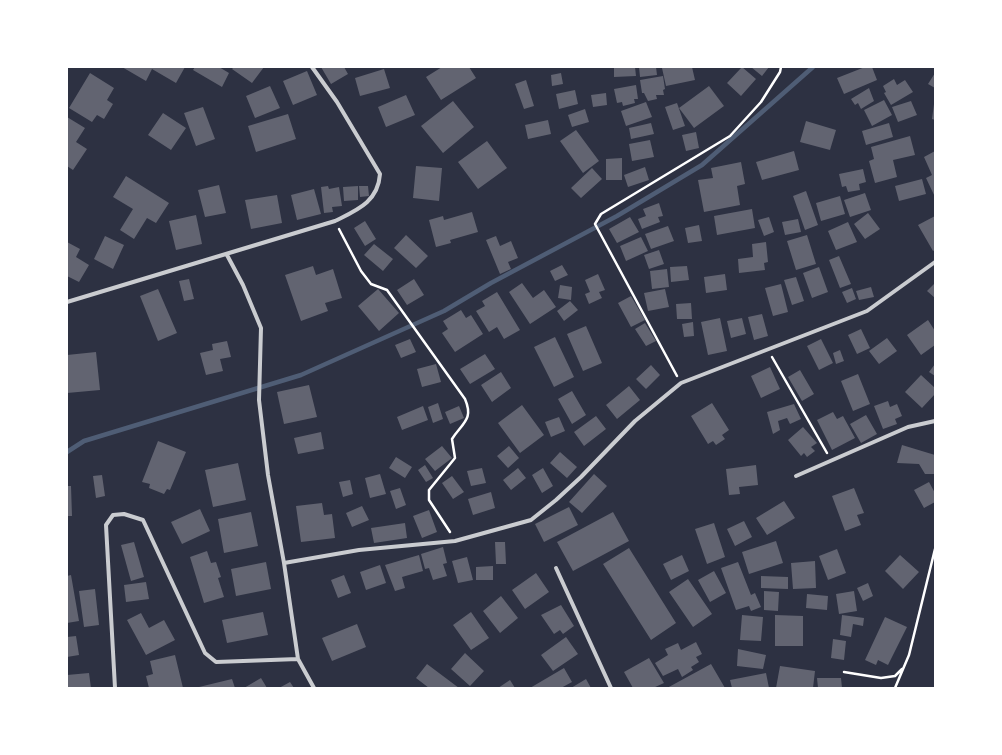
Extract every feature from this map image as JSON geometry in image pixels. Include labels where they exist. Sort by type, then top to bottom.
[{"type":"street","points":[[67,303],[335,221],[364,207],[376,193],[380,185],[380,174],[337,102],[312,67]]},
{"type":"street","points":[[227,255],[243,285],[261,328],[261,380],[259,400],[268,475],[284,563],[298,659],[314,688]]},
{"type":"street","points":[[284,563],[359,550],[455,541],[531,520],[581,477],[635,421],[681,383],[867,311],[935,262]]},
{"type":"street","points":[[796,476],[908,427],[935,421]]},
{"type":"street","points":[[115,688],[106,525],[113,515],[124,514],[143,520],[205,653],[216,662],[298,659]]},
{"type":"street","points":[[556,568],[611,688]]},
{"type":"path","points":[[681,383],[600,236],[595,224],[601,214],[730,136],[761,102],[780,72],[781,67]]},
{"type":"path","points":[[335,221],[361,271],[370,284],[387,290],[465,399],[469,409],[468,419],[452,439],[455,458],[429,490],[429,500],[455,541]]},
{"type":"path","points":[[767,350],[832,461]]},
{"type":"path","points":[[895,688],[909,655],[935,549]]},
{"type":"path","points":[[844,672],[881,678],[895,676],[903,667]]},
{"type":"building","points":[[122,67],[185,67],[176,83],[152,69],[146,81]]},
{"type":"building","points":[[195,67],[219,67],[229,73],[222,87],[193,70]]},
{"type":"building","points":[[234,67],[264,67],[252,83],[232,69]]},
{"type":"building","points":[[321,67],[344,67],[348,74],[331,84]]},
{"type":"building","points":[[442,67],[469,67],[476,78],[441,100],[426,77]]},
{"type":"building","points":[[614,67],[635,67],[636,76],[614,77]]},
{"type":"building","points":[[639,67],[656,67],[657,75],[640,77]]},
{"type":"building","points":[[692,67],[695,80],[666,86],[662,68]]},
{"type":"building","points":[[742,67],[756,79],[741,96],[727,83]]},
{"type":"building","points":[[751,67],[769,67],[762,76]]},
{"type":"building","points":[[865,67],[872,67],[877,80],[844,94],[837,78]]},
{"type":"building","points":[[384,69],[390,88],[360,96],[355,78]]},
{"type":"building","points":[[307,71],[317,95],[293,105],[283,81]]},
{"type":"building","points":[[90,73],[114,88],[107,100],[113,104],[104,119],[97,115],[92,122],[69,108]]},
{"type":"building","points":[[561,73],[563,84],[552,86],[551,75]]},
{"type":"building","points":[[935,73],[935,88],[928,84]]},
{"type":"building","points":[[663,76],[665,89],[663,90],[664,95],[656,95],[657,99],[648,101],[644,93],[642,93],[640,80]]},
{"type":"building","points":[[894,79],[897,85],[905,80],[913,92],[891,105],[884,93],[886,92],[883,86]]},
{"type":"building","points":[[526,80],[534,106],[524,109],[515,84]]},
{"type":"building","points":[[636,85],[638,99],[634,99],[635,103],[623,106],[622,102],[617,103],[614,89]]},
{"type":"building","points":[[270,86],[280,108],[255,118],[246,96]]},
{"type":"building","points":[[709,86],[724,106],[694,128],[679,108]]},
{"type":"building","points":[[869,88],[874,101],[861,109],[858,103],[855,105],[851,99]]},
{"type":"building","points":[[575,90],[578,104],[559,109],[556,94]]},
{"type":"building","points":[[606,93],[607,105],[593,107],[591,95]]},
{"type":"building","points":[[406,95],[415,115],[386,127],[378,107]]},
{"type":"building","points":[[884,100],[892,115],[872,126],[864,110]]},
{"type":"building","points":[[453,101],[474,127],[443,153],[421,126]]},
{"type":"building","points":[[911,101],[917,115],[898,122],[892,107]]},
{"type":"building","points":[[646,102],[652,117],[626,126],[621,111]]},
{"type":"building","points":[[677,103],[685,126],[673,130],[665,107]]},
{"type":"building","points":[[935,104],[935,120],[932,119]]},
{"type":"building","points":[[203,107],[215,139],[196,146],[184,113]]},
{"type":"building","points":[[585,109],[589,122],[572,127],[568,115]]},
{"type":"building","points":[[163,113],[186,128],[171,150],[148,135]]},
{"type":"building","points":[[288,114],[296,139],[256,152],[248,126]]},
{"type":"building","points":[[67,117],[85,128],[76,142],[87,149],[73,170],[67,166]]},
{"type":"building","points":[[548,120],[551,134],[528,139],[525,125]]},
{"type":"building","points":[[806,121],[836,130],[830,150],[800,142]]},
{"type":"building","points":[[651,123],[654,134],[631,139],[629,128]]},
{"type":"building","points":[[889,123],[893,137],[866,145],[862,131]]},
{"type":"building","points":[[576,130],[599,161],[583,173],[560,141]]},
{"type":"building","points":[[696,132],[699,148],[686,151],[682,135]]},
{"type":"building","points":[[910,136],[915,155],[893,160],[897,177],[875,183],[869,161],[874,159],[871,147]]},
{"type":"building","points":[[650,140],[654,157],[632,161],[629,144]]},
{"type":"building","points":[[487,141],[507,168],[478,189],[458,162]]},
{"type":"building","points":[[794,151],[799,170],[762,180],[756,162]]},
{"type":"building","points":[[935,151],[935,197],[926,178],[932,175],[924,157]]},
{"type":"building","points":[[622,158],[622,180],[606,180],[606,159]]},
{"type":"building","points":[[741,162],[745,184],[737,186],[740,205],[704,212],[698,180],[713,178],[711,168]]},
{"type":"building","points":[[416,166],[442,168],[439,201],[413,198]]},
{"type":"building","points":[[645,167],[649,180],[628,187],[624,175]]},
{"type":"building","points":[[592,168],[602,179],[581,198],[571,188]]},
{"type":"building","points":[[863,169],[866,182],[859,184],[860,190],[848,192],[846,186],[842,187],[839,174]]},
{"type":"building","points":[[126,176],[169,203],[156,223],[147,218],[134,239],[120,230],[133,209],[113,197]]},
{"type":"building","points":[[922,179],[926,194],[899,201],[895,186]]},
{"type":"building","points":[[219,185],[226,213],[205,217],[198,190]]},
{"type":"building","points":[[328,186],[329,189],[339,187],[342,206],[332,207],[333,212],[324,213],[321,187]]},
{"type":"building","points":[[358,186],[358,200],[344,201],[343,187]]},
{"type":"building","points":[[359,186],[368,186],[369,196],[360,197]]},
{"type":"building","points":[[314,189],[321,214],[297,220],[291,195]]},
{"type":"building","points":[[806,191],[818,225],[805,230],[793,196]]},
{"type":"building","points":[[865,193],[871,210],[850,217],[844,200]]},
{"type":"building","points":[[277,195],[282,223],[251,229],[245,200]]},
{"type":"building","points":[[840,196],[845,214],[821,221],[816,203]]},
{"type":"building","points":[[659,203],[663,216],[658,217],[660,222],[642,229],[638,219],[646,216],[643,209]]},
{"type":"building","points":[[752,209],[755,228],[717,235],[714,216]]},
{"type":"building","points":[[472,212],[478,232],[450,240],[451,243],[436,247],[429,220],[443,216],[444,220]]},
{"type":"building","points":[[868,213],[880,229],[865,239],[854,224]]},
{"type":"building","points":[[196,215],[202,244],[176,250],[169,221]]},
{"type":"building","points":[[935,216],[935,250],[933,251],[918,225]]},
{"type":"building","points":[[630,217],[639,232],[617,243],[609,229]]},
{"type":"building","points":[[769,217],[774,232],[764,236],[758,220]]},
{"type":"building","points":[[798,219],[801,232],[785,235],[782,222]]},
{"type":"building","points":[[365,221],[376,239],[365,246],[354,228]]},
{"type":"building","points":[[848,222],[857,242],[836,250],[828,231]]},
{"type":"building","points":[[699,225],[702,241],[688,243],[685,228]]},
{"type":"building","points":[[668,226],[674,241],[651,249],[645,234]]},
{"type":"building","points":[[406,235],[428,256],[416,268],[394,248]]},
{"type":"building","points":[[807,235],[816,264],[796,270],[787,241]]},
{"type":"building","points":[[105,236],[124,245],[113,269],[94,259]]},
{"type":"building","points":[[496,236],[500,246],[511,241],[518,258],[508,262],[511,269],[500,274],[486,240]]},
{"type":"building","points":[[641,237],[648,251],[626,261],[620,246]]},
{"type":"building","points":[[67,242],[80,249],[76,257],[89,265],[79,282],[67,276]]},
{"type":"building","points":[[766,242],[768,262],[764,263],[765,270],[739,273],[738,259],[753,257],[752,244]]},
{"type":"building","points":[[374,244],[393,259],[383,271],[364,255]]},
{"type":"building","points":[[659,250],[664,264],[649,269],[644,255]]},
{"type":"building","points":[[839,256],[851,284],[840,288],[829,260]]},
{"type":"building","points":[[562,265],[568,275],[555,281],[550,271]]},
{"type":"building","points":[[313,266],[316,275],[333,269],[342,298],[325,303],[328,311],[301,321],[285,275]]},
{"type":"building","points":[[687,266],[689,280],[671,282],[670,267]]},
{"type":"building","points":[[819,267],[828,292],[812,298],[803,273]]},
{"type":"building","points":[[667,269],[669,287],[652,289],[650,271]]},
{"type":"building","points":[[598,274],[605,290],[599,292],[602,298],[589,304],[585,294],[590,292],[585,280]]},
{"type":"building","points":[[725,274],[727,290],[706,293],[704,277]]},
{"type":"building","points":[[796,277],[804,301],[792,305],[784,280]]},
{"type":"building","points":[[189,279],[194,299],[184,301],[179,281]]},
{"type":"building","points":[[414,279],[424,295],[407,305],[397,290]]},
{"type":"building","points":[[522,283],[533,298],[544,290],[556,307],[530,324],[509,292]]},
{"type":"building","points":[[935,283],[935,298],[927,291]]},
{"type":"building","points":[[781,284],[788,312],[773,316],[765,288]]},
{"type":"building","points":[[560,285],[572,287],[571,300],[558,298]]},
{"type":"building","points":[[871,287],[874,297],[859,300],[856,291]]},
{"type":"building","points":[[852,288],[856,299],[847,303],[842,292]]},
{"type":"building","points":[[158,289],[177,333],[158,341],[140,296]]},
{"type":"building","points":[[378,289],[399,313],[379,331],[358,306]]},
{"type":"building","points":[[665,289],[669,307],[648,311],[644,293]]},
{"type":"building","points":[[497,292],[520,330],[504,339],[497,327],[489,332],[476,311],[485,306],[482,301]]},
{"type":"building","points":[[631,296],[645,320],[631,327],[618,303]]},
{"type":"building","points":[[570,301],[578,310],[564,321],[557,311]]},
{"type":"building","points":[[691,303],[692,319],[677,319],[676,304]]},
{"type":"building","points":[[461,310],[466,318],[471,315],[483,334],[455,352],[442,333],[448,329],[443,321]]},
{"type":"building","points":[[762,314],[768,336],[754,340],[748,317]]},
{"type":"building","points":[[720,318],[727,351],[708,355],[701,322]]},
{"type":"building","points":[[742,318],[746,334],[731,338],[727,321]]},
{"type":"building","points":[[928,320],[935,331],[935,345],[921,355],[907,335]]},
{"type":"building","points":[[693,322],[694,336],[684,337],[682,324]]},
{"type":"building","points":[[645,323],[656,341],[646,346],[635,329]]},
{"type":"building","points":[[586,326],[602,363],[583,371],[567,334]]},
{"type":"building","points":[[861,329],[870,348],[857,354],[848,335]]},
{"type":"building","points":[[555,337],[574,377],[554,387],[534,347]]},
{"type":"building","points":[[887,338],[897,351],[879,364],[869,351]]},
{"type":"building","points":[[410,339],[416,352],[401,358],[395,345]]},
{"type":"building","points":[[821,339],[833,363],[819,370],[807,346]]},
{"type":"building","points":[[227,341],[231,357],[220,359],[223,371],[206,375],[200,353],[213,350],[212,344]]},
{"type":"building","points":[[840,350],[844,361],[836,364],[833,353]]},
{"type":"building","points":[[96,352],[100,390],[67,393],[67,355]]},
{"type":"building","points":[[485,354],[495,369],[470,384],[460,369]]},
{"type":"building","points":[[436,364],[441,382],[422,387],[417,369]]},
{"type":"building","points":[[935,364],[935,376],[929,372]]},
{"type":"building","points":[[651,365],[660,375],[646,389],[636,379]]},
{"type":"building","points":[[770,367],[780,389],[761,398],[751,376]]},
{"type":"building","points":[[800,370],[814,394],[802,401],[788,377]]},
{"type":"building","points":[[501,372],[511,388],[492,402],[481,385]]},
{"type":"building","points":[[858,374],[870,404],[853,411],[841,381]]},
{"type":"building","points":[[921,375],[935,388],[935,394],[922,408],[905,392]]},
{"type":"building","points":[[309,385],[317,417],[284,424],[277,392]]},
{"type":"building","points":[[629,386],[640,400],[617,419],[606,405]]},
{"type":"building","points":[[572,391],[586,415],[572,424],[558,399]]},
{"type":"building","points":[[888,401],[890,407],[897,404],[902,416],[895,419],[897,424],[883,429],[874,406]]},
{"type":"building","points":[[438,403],[443,419],[433,423],[428,407]]},
{"type":"building","points":[[712,403],[729,430],[722,435],[725,439],[716,445],[713,441],[708,444],[691,416]]},
{"type":"building","points":[[794,404],[801,419],[790,424],[787,418],[778,421],[780,430],[773,434],[767,412]]},
{"type":"building","points":[[522,405],[544,435],[520,453],[498,423]]},
{"type":"building","points":[[423,406],[428,420],[402,430],[397,417]]},
{"type":"building","points":[[459,406],[464,418],[450,424],[445,412]]},
{"type":"building","points":[[833,412],[837,419],[843,416],[855,438],[832,450],[817,420]]},
{"type":"building","points":[[866,415],[877,434],[861,443],[850,424]]},
{"type":"building","points":[[596,416],[606,429],[584,446],[574,432]]},
{"type":"building","points":[[559,417],[565,431],[551,437],[545,422]]},
{"type":"building","points":[[803,427],[817,443],[811,447],[815,451],[807,457],[804,453],[801,456],[788,440]]},
{"type":"building","points":[[321,432],[324,449],[298,454],[294,438]]},
{"type":"building","points":[[158,441],[186,452],[170,490],[167,489],[164,494],[149,488],[150,484],[142,482]]},
{"type":"building","points":[[902,445],[935,455],[935,474],[925,474],[919,464],[897,463]]},
{"type":"building","points":[[442,446],[452,458],[435,471],[425,459]]},
{"type":"building","points":[[509,446],[519,458],[508,468],[497,456]]},
{"type":"building","points":[[560,452],[577,467],[567,478],[550,463]]},
{"type":"building","points":[[396,457],[412,467],[405,478],[389,468]]},
{"type":"building","points":[[238,463],[246,500],[213,507],[205,470]]},
{"type":"building","points":[[425,465],[433,478],[426,482],[418,470]]},
{"type":"building","points":[[756,465],[758,485],[739,487],[740,494],[729,495],[726,469]]},
{"type":"building","points":[[482,468],[486,483],[471,486],[467,471]]},
{"type":"building","points":[[518,468],[526,478],[511,490],[503,480]]},
{"type":"building","points":[[543,468],[553,486],[542,493],[532,475]]},
{"type":"building","points":[[380,474],[386,494],[370,498],[365,478]]},
{"type":"building","points":[[594,474],[607,486],[582,513],[569,502]]},
{"type":"building","points":[[102,475],[105,496],[96,498],[93,476]]},
{"type":"building","points":[[452,476],[464,492],[453,499],[442,483]]},
{"type":"building","points":[[350,480],[353,494],[343,497],[339,482]]},
{"type":"building","points":[[929,482],[935,493],[935,502],[924,508],[914,490]]},
{"type":"building","points":[[67,486],[71,486],[72,516],[67,516]]},
{"type":"building","points":[[400,488],[406,505],[396,509],[390,491]]},
{"type":"building","points":[[854,488],[864,513],[857,515],[861,525],[845,531],[832,496]]},
{"type":"building","points":[[491,492],[495,508],[473,515],[468,499]]},
{"type":"building","points":[[784,501],[795,518],[767,535],[756,518]]},
{"type":"building","points":[[322,503],[324,515],[332,514],[335,538],[301,542],[296,506]]},
{"type":"building","points":[[362,506],[369,520],[352,527],[346,513]]},
{"type":"building","points":[[569,507],[578,525],[544,542],[535,524]]},
{"type":"building","points":[[200,509],[210,531],[182,544],[171,522]]},
{"type":"building","points":[[429,510],[437,532],[422,538],[413,516]]},
{"type":"building","points":[[251,512],[258,546],[224,553],[218,519]]},
{"type":"building","points":[[613,512],[629,541],[573,571],[557,542]]},
{"type":"building","points":[[744,521],[752,537],[735,546],[727,529]]},
{"type":"building","points":[[405,523],[407,538],[374,543],[371,528]]},
{"type":"building","points":[[714,523],[725,557],[707,564],[695,529]]},
{"type":"building","points":[[776,541],[783,563],[749,574],[742,552]]},
{"type":"building","points":[[134,542],[144,577],[131,581],[121,545]]},
{"type":"building","points":[[495,542],[505,542],[506,564],[496,564]]},
{"type":"building","points":[[443,547],[447,563],[443,564],[447,576],[433,580],[429,568],[425,569],[421,554]]},
{"type":"building","points":[[629,548],[676,623],[651,640],[603,564]]},
{"type":"building","points":[[837,549],[846,573],[828,580],[819,556]]},
{"type":"building","points":[[207,551],[211,563],[216,562],[221,577],[218,578],[224,597],[204,603],[190,557]]},
{"type":"building","points":[[419,555],[423,571],[402,577],[405,588],[395,591],[385,565]]},
{"type":"building","points":[[682,555],[689,571],[671,580],[663,564]]},
{"type":"building","points":[[900,555],[919,572],[903,589],[885,571]]},
{"type":"building","points":[[467,557],[473,580],[458,583],[452,561]]},
{"type":"building","points":[[815,561],[816,588],[793,589],[791,563]]},
{"type":"building","points":[[266,562],[271,589],[236,596],[231,569]]},
{"type":"building","points":[[738,562],[751,595],[755,593],[761,607],[751,611],[749,606],[736,610],[721,568]]},
{"type":"building","points":[[380,565],[386,583],[366,590],[360,572]]},
{"type":"building","points":[[493,566],[493,580],[476,580],[476,567]]},
{"type":"building","points":[[714,571],[726,593],[710,602],[698,580]]},
{"type":"building","points":[[536,573],[549,592],[525,609],[512,590]]},
{"type":"building","points":[[71,575],[79,621],[67,623],[67,576]]},
{"type":"building","points":[[344,575],[351,593],[338,598],[331,580]]},
{"type":"building","points":[[761,576],[788,577],[788,589],[761,588]]},
{"type":"building","points":[[688,579],[712,614],[693,627],[669,592]]},
{"type":"building","points":[[146,582],[149,599],[126,602],[124,585]]},
{"type":"building","points":[[868,583],[873,596],[863,601],[857,588]]},
{"type":"building","points":[[95,589],[99,625],[84,627],[79,591]]},
{"type":"building","points":[[764,591],[779,592],[778,611],[764,610]]},
{"type":"building","points":[[854,591],[857,611],[839,614],[836,594]]},
{"type":"building","points":[[807,594],[828,596],[827,610],[806,608]]},
{"type":"building","points":[[501,596],[518,618],[500,633],[483,611]]},
{"type":"building","points":[[561,605],[574,626],[563,634],[560,630],[554,634],[541,615]]},
{"type":"building","points":[[263,612],[268,635],[227,643],[222,620]]},
{"type":"building","points":[[471,612],[489,638],[471,650],[453,625]]},
{"type":"building","points":[[141,613],[149,628],[164,620],[175,640],[146,655],[127,620]]},
{"type":"building","points":[[742,615],[763,617],[761,641],[740,640]]},
{"type":"building","points":[[775,615],[803,616],[803,646],[775,646]]},
{"type":"building","points":[[842,615],[864,618],[863,626],[853,624],[851,637],[840,635]]},
{"type":"building","points":[[885,617],[907,627],[888,665],[878,660],[876,665],[865,660]]},
{"type":"building","points":[[357,624],[366,647],[332,661],[322,638]]},
{"type":"building","points":[[76,636],[79,655],[67,657],[67,637]]},
{"type":"building","points":[[566,637],[578,654],[553,671],[541,655]]},
{"type":"building","points":[[833,639],[846,641],[844,660],[831,658]]},
{"type":"building","points":[[696,642],[702,654],[696,657],[699,662],[691,667],[693,670],[682,677],[678,669],[663,676],[655,663],[668,655],[665,649],[678,643],[681,650]]},
{"type":"building","points":[[738,649],[766,655],[763,669],[737,666]]},
{"type":"building","points":[[465,653],[484,671],[470,686],[451,669]]},
{"type":"building","points":[[175,655],[183,688],[149,688],[146,676],[153,674],[150,661]]},
{"type":"building","points":[[649,658],[664,683],[653,688],[633,688],[624,672]]},
{"type":"building","points":[[427,664],[459,688],[429,688],[416,678]]},
{"type":"building","points":[[711,664],[725,688],[667,688]]},
{"type":"building","points":[[780,666],[815,671],[813,688],[776,688]]},
{"type":"building","points":[[564,668],[572,682],[561,688],[530,688]]},
{"type":"building","points":[[89,673],[91,688],[67,688],[67,675]]},
{"type":"building","points":[[766,673],[769,688],[732,688],[730,680]]},
{"type":"building","points":[[261,678],[267,688],[244,688]]},
{"type":"building","points":[[817,678],[841,678],[842,688],[818,688]]},
{"type":"building","points":[[232,679],[235,688],[199,687]]},
{"type":"building","points":[[586,679],[591,688],[571,688]]},
{"type":"building","points":[[510,680],[515,688],[498,688]]},
{"type":"building","points":[[290,682],[294,688],[279,688]]},
{"type":"waterway","points":[[67,452],[84,441],[301,375],[444,311],[491,283],[617,216],[702,165],[813,67]]}]
